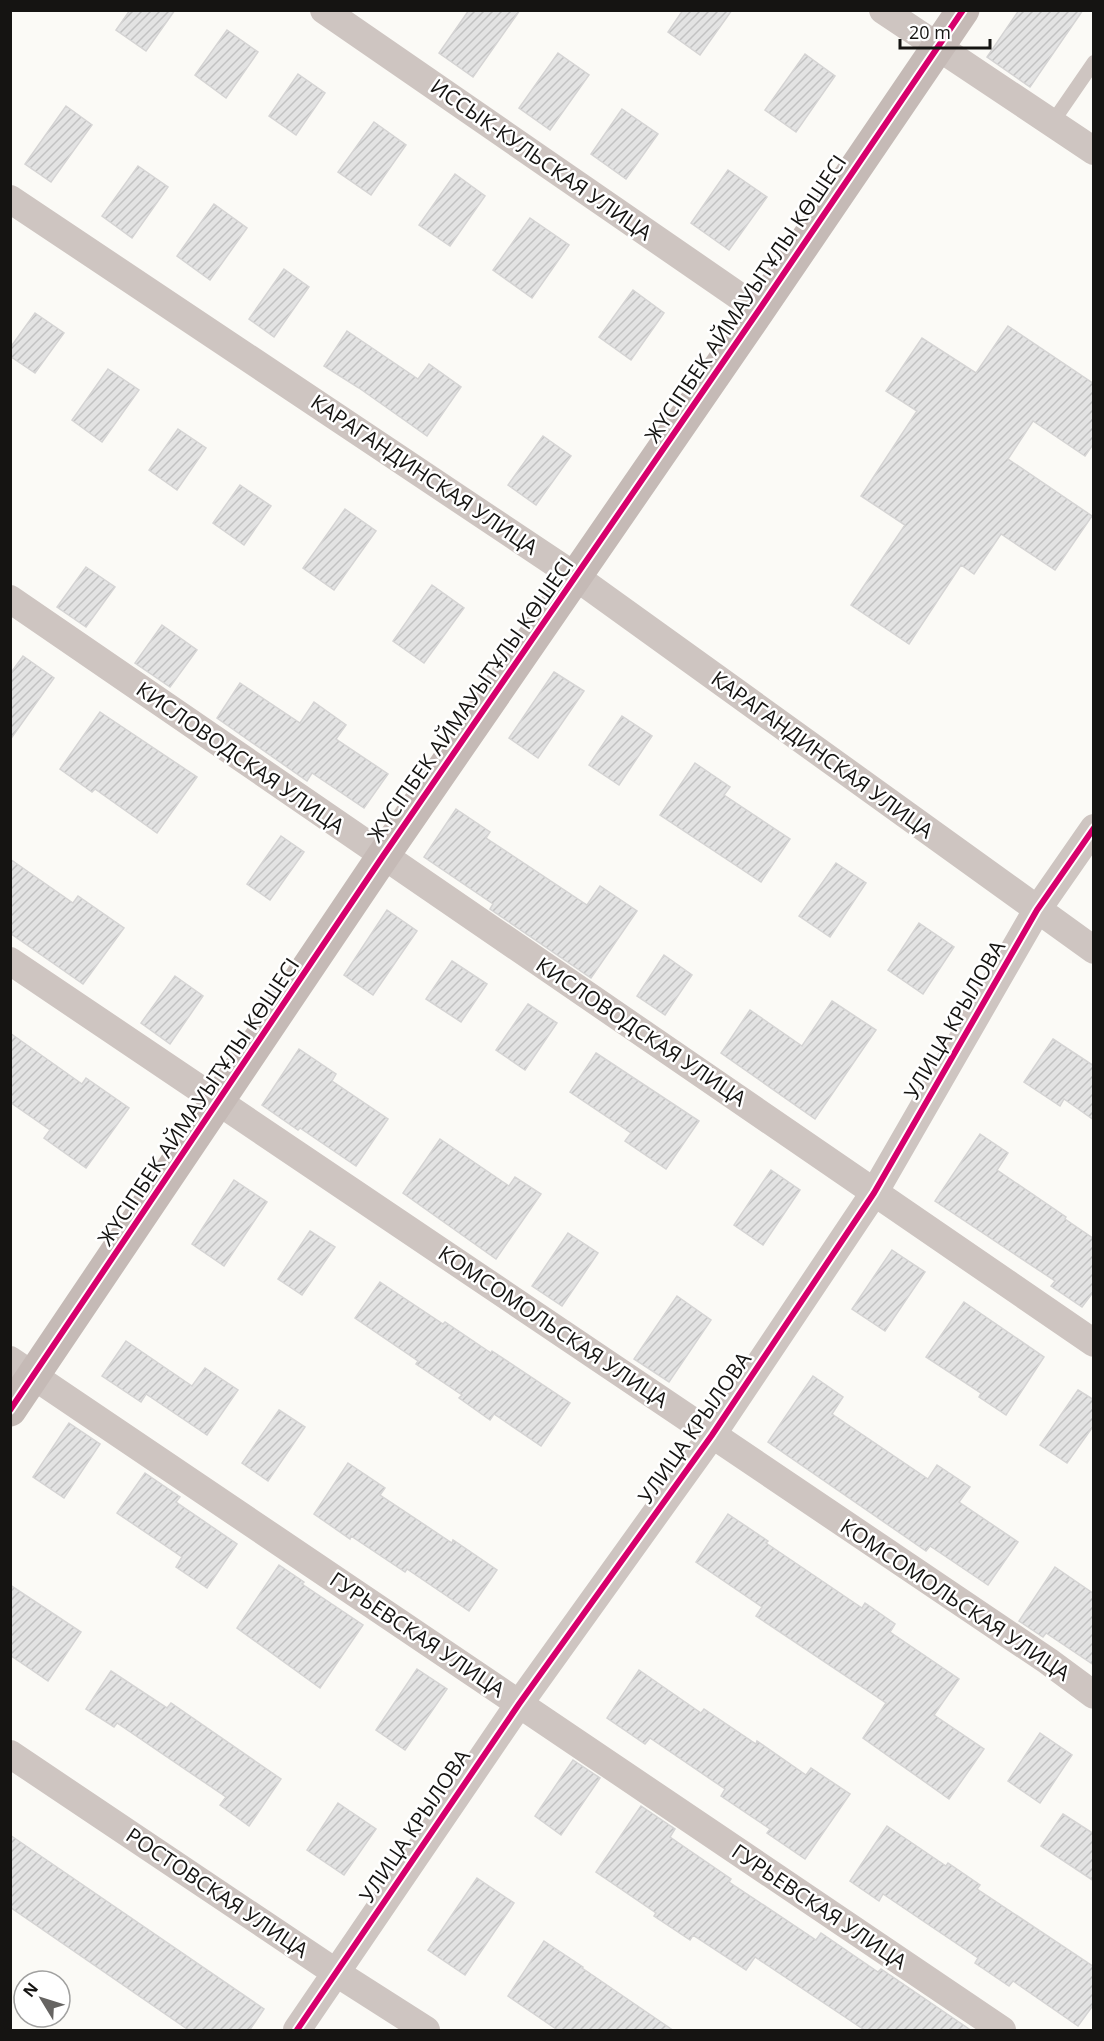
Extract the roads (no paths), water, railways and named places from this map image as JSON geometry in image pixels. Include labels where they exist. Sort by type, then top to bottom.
[{"type":"street","name":"ИССЫК-КУЛЬСКАЯ УЛИЦА","points":[[324,10],[759,310]]},
{"type":"street","points":[[883,10],[1094,151]]},
{"type":"street","name":"ЖҮСІПБЕК АЙМАУЫТҰЛЫ КӨШЕСІ","points":[[10,1410],[22,1368],[219,1102],[384,856],[963,10]]},
{"type":"street","name":"КАРАГАНДИНСКАЯ УЛИЦА","points":[[10,199],[576,577],[1094,950]]},
{"type":"street","name":"КИСЛОВОДСКАЯ УЛИЦА","points":[[10,599],[1094,1343]]},
{"type":"street","name":"УЛИЦА КРЫЛОВА","points":[[297,2031],[519,1704],[712,1435],[874,1192],[1037,910],[1094,828]]},
{"type":"street","name":"КОМСОМОЛЬСКАЯ УЛИЦА","points":[[10,962],[1048,1661],[1094,1695]]},
{"type":"street","name":"ГУРЬЕВСКАЯ УЛИЦА","points":[[22,1368],[1002,2031]]},
{"type":"street","name":"РОСТОВСКАЯ УЛИЦА","points":[[10,1754],[426,2031]]},
{"type":"lane","points":[[1052,123],[1094,62]]}]
